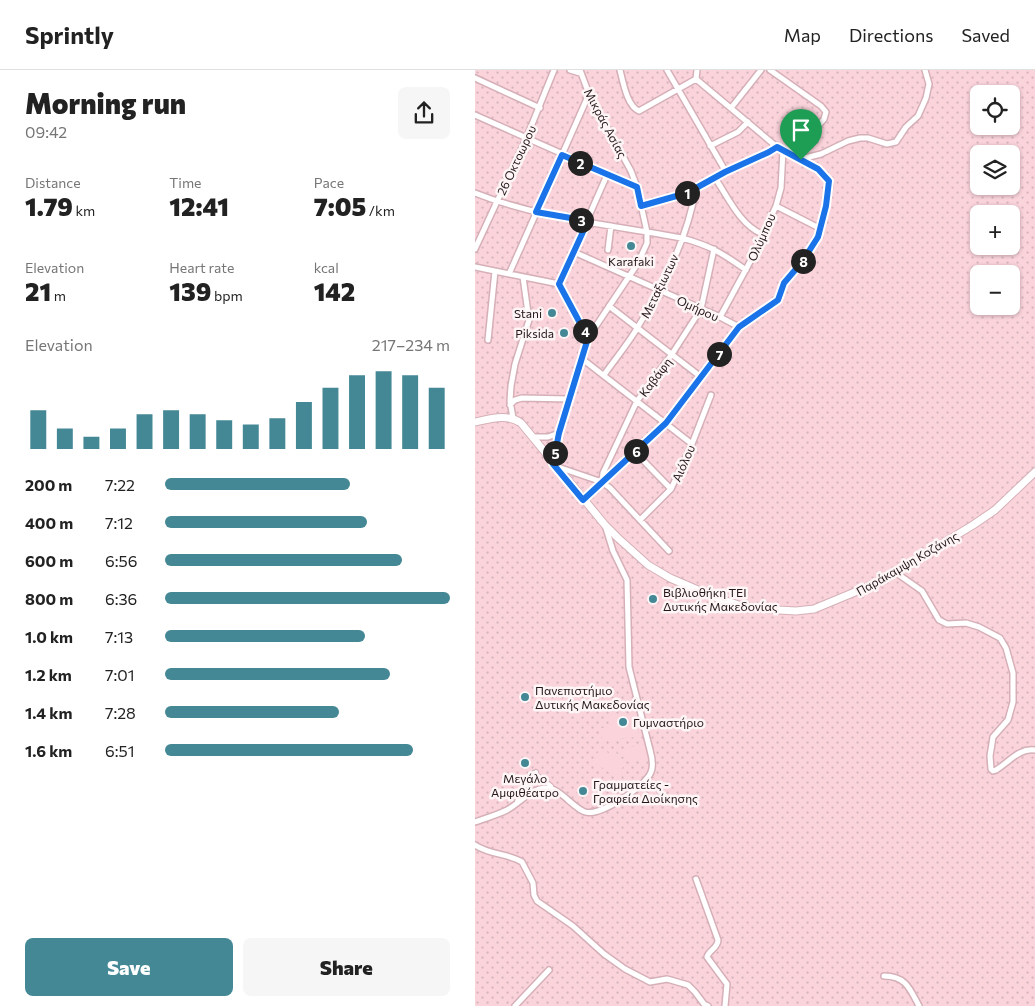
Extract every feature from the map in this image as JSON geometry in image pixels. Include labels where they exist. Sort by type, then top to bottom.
[{"type":"main road","points":[[475,422],[503,417],[513,418]]},
{"type":"main road","name":"Παράκαμψη Κοζάνης","points":[[513,418],[524,425],[583,500],[630,550],[657,571],[670,578],[714,597],[743,606],[796,611],[815,609],[879,582],[990,513],[1035,472]]},
{"type":"street","name":"26 Οκτοωρου","points":[[475,249],[526,139],[554,70]]},
{"type":"street","points":[[570,70],[580,71]]},
{"type":"street","points":[[620,70],[627,95],[634,109],[642,110],[677,88],[696,79]]},
{"type":"street","points":[[667,70],[725,172]]},
{"type":"street","points":[[696,79],[697,70]]},
{"type":"street","points":[[731,108],[761,70]]},
{"type":"street","points":[[770,70],[827,112],[824,119],[793,156]]},
{"type":"street","points":[[801,160],[860,138],[869,138],[887,144],[896,142],[905,127],[918,116],[926,98],[929,84],[925,70]]},
{"type":"street","name":"Μικράς Ασίας","points":[[554,464],[559,433],[588,338],[645,249],[647,232],[637,187],[628,163],[589,94],[580,71]]},
{"type":"street","points":[[475,78],[539,108]]},
{"type":"street","points":[[601,482],[666,423],[739,327],[778,300],[784,283],[806,256],[821,229],[830,184],[828,178],[818,169],[777,147],[696,79]]},
{"type":"street","points":[[509,274],[589,94]]},
{"type":"street","points":[[475,116],[637,187]]},
{"type":"street","points":[[710,146],[738,132],[748,122]]},
{"type":"street","points":[[641,206],[674,197],[696,188],[777,147]]},
{"type":"street","name":"Ολύμπου","points":[[720,317],[746,270],[775,206],[781,188],[783,150]]},
{"type":"street","points":[[559,284],[607,175]]},
{"type":"street","points":[[715,178],[748,226],[763,234]]},
{"type":"street","name":"Μεταξιωτων","points":[[604,375],[638,327],[659,291],[681,238],[696,188]]},
{"type":"street","points":[[475,193],[497,202],[536,212],[681,238],[714,248],[746,270]]},
{"type":"street","points":[[775,206],[821,229]]},
{"type":"street","points":[[608,250],[611,226]]},
{"type":"street","name":"Καβάφη","points":[[583,500],[601,482],[603,473],[637,401],[672,354],[701,309],[714,248]]},
{"type":"street","name":"Ομήρου","points":[[574,252],[739,327]]},
{"type":"street","points":[[475,267],[559,284]]},
{"type":"street","points":[[488,340],[495,272]]},
{"type":"street","points":[[513,418],[510,405],[511,386],[515,364],[529,320],[523,277]]},
{"type":"street","points":[[559,284],[588,338]]},
{"type":"street","points":[[609,306],[701,377]]},
{"type":"street","points":[[581,358],[692,444]]},
{"type":"street","name":"Αιόλου","points":[[640,520],[671,489],[692,444],[711,395]]},
{"type":"street","points":[[510,405],[515,400],[522,398],[569,399]]},
{"type":"street","points":[[534,437],[548,437],[559,433]]},
{"type":"street","points":[[635,452],[671,489]]},
{"type":"street","points":[[554,464],[601,482],[610,488],[669,551]]},
{"type":"street","points":[[517,802],[519,794],[535,772],[551,786],[550,788],[583,811],[593,813],[600,811],[630,793],[646,781],[651,773],[653,764],[629,667],[627,580],[613,551],[605,525]]},
{"type":"street","points":[[895,572],[922,591],[939,620],[947,624],[966,623],[979,627],[1000,638],[1006,648],[1013,673],[1013,702],[1007,720],[993,737],[990,756],[991,769],[993,771],[996,770],[1027,749],[1035,750]]},
{"type":"street","points":[[475,822],[503,812],[537,791],[550,788]]},
{"type":"street","points":[[475,845],[484,851],[508,856],[522,862],[533,883],[533,895],[537,901],[573,926],[596,948],[625,969],[650,982],[667,979],[688,985],[707,1006]]},
{"type":"street","points":[[696,879],[718,940],[716,946],[707,957],[727,984],[725,1006]]},
{"type":"street","points":[[515,1006],[549,970]]},
{"type":"street","points":[[884,976],[897,977],[901,980],[912,993],[919,1006]]},
{"type":"shaded area","points":[[475,70],[1035,70],[1035,1006],[475,1006]]},
{"type":"shaded area","name":"Γυμναστήριο","points":[[637,713],[639,737],[602,740],[601,728],[609,727],[608,715]]},
{"type":"shaded area","points":[[645,744],[648,758],[629,762],[617,752],[619,750]]},
{"type":"shaded area","points":[[601,748],[625,764],[616,777],[592,761]]},
{"type":"place","name":"Karafaki","points":[[631,246]]},
{"type":"place","name":"Stani","points":[[552,313]]},
{"type":"place","name":"Piksida","points":[[564,333]]},
{"type":"place","name":"Βιβλιοθήκη ΤΕΙ Δυτικής Μακεδονίας","points":[[653,599]]},
{"type":"place","name":"Πανεπιστήμιο Δυτικής Μακεδονίας","points":[[525,697]]},
{"type":"place","name":"Γυμναστήριο","points":[[623,722]]},
{"type":"place","name":"Μεγάλο Αμφιθέατρο","points":[[525,763]]},
{"type":"place","name":"Γραμματείες - Γραφεία Διοίκησης","points":[[583,791]]},
{"type":"route","points":[[777,147],[801,160],[828,178],[830,184],[829,191],[818,237],[806,256],[784,283],[778,300],[739,327],[666,423],[583,500],[553,464],[559,433],[588,338],[559,284],[588,221],[536,212],[562,155],[637,187],[641,206],[687,193],[777,147]]}]
